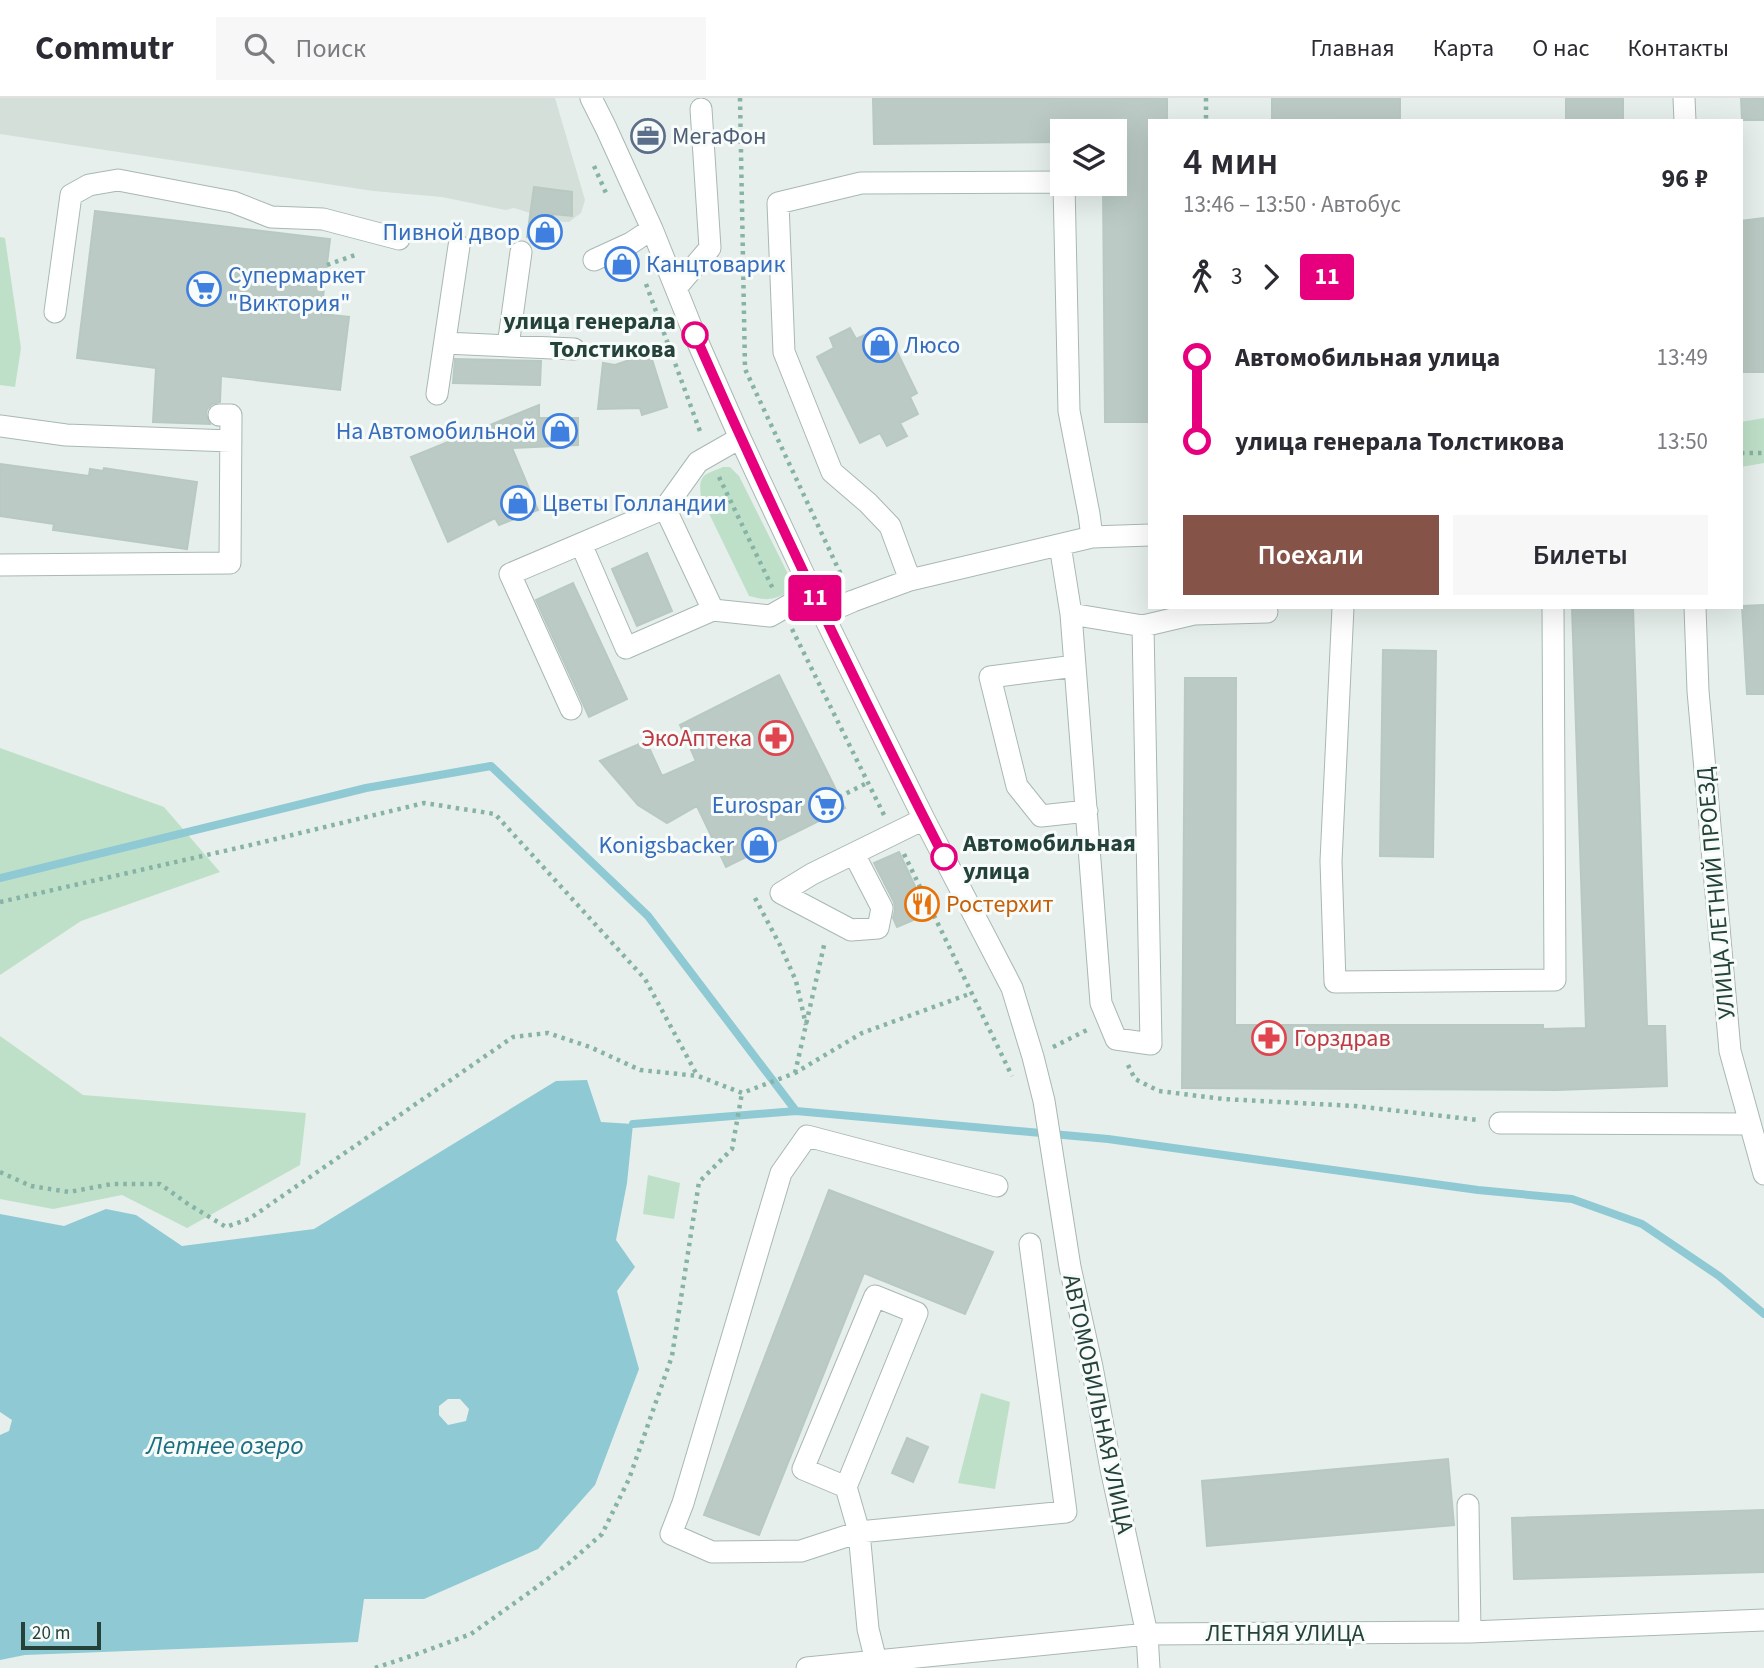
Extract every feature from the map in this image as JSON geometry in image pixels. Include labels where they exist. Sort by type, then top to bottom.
[{"type":"street","name":"АВТОМОБИЛЬНАЯ УЛИЦА","points":[[591,98],[652,229],[740,438],[812,592],[924,819],[1012,988],[1046,1112],[1070,1267],[1147,1634],[1149,1668]]},
{"type":"street","points":[[1684,98],[1685,119]]},
{"type":"street","points":[[676,288],[710,248],[701,109]]},
{"type":"street","points":[[55,312],[71,195],[89,185],[118,180],[233,202],[271,217],[323,219],[399,239]]},
{"type":"street","points":[[911,580],[890,526],[869,503],[832,472],[784,352],[778,203],[861,183],[1050,183]]},
{"type":"street","points":[[1063,196],[1069,411],[1092,537]]},
{"type":"street","points":[[594,260],[631,243],[652,229]]},
{"type":"street","points":[[438,394],[459,246]]},
{"type":"street","points":[[508,346],[521,252]]},
{"type":"street","points":[[445,343],[574,349]]},
{"type":"street","points":[[0,565],[230,563],[231,415],[219,415]]},
{"type":"street","points":[[0,426],[65,435],[231,442]]},
{"type":"street","points":[[571,709],[510,574],[666,508],[698,462],[740,438]]},
{"type":"street","points":[[666,508],[713,610]]},
{"type":"street","points":[[823,614],[911,580],[1092,537],[1148,535]]},
{"type":"street","points":[[581,544],[626,649],[713,610],[770,616],[812,592]]},
{"type":"street","points":[[1060,545],[1071,614],[1101,1003],[1112,1029],[1152,1044],[1143,626]]},
{"type":"street","points":[[1343,609],[1331,861],[1335,982],[1555,980],[1553,609]]},
{"type":"street","name":"УЛИЦА ЛЕТНИЙ ПРОЕЗД","points":[[1695,609],[1698,691],[1730,1051],[1764,1174]]},
{"type":"street","points":[[1071,614],[1143,626],[1194,614],[1267,612]]},
{"type":"street","points":[[1075,666],[990,677],[1017,786],[1041,816],[1087,811]]},
{"type":"street","points":[[854,854],[882,908],[878,928],[850,930],[781,892],[812,874],[924,819]]},
{"type":"street","points":[[1500,1123],[1750,1124]]},
{"type":"street","points":[[997,1186],[807,1136],[781,1173],[687,1490],[671,1534],[712,1552],[801,1551],[859,1532],[1066,1512],[1030,1244]]},
{"type":"street","points":[[846,1487],[803,1469],[875,1296],[917,1313],[846,1487],[859,1532],[869,1629],[876,1661]]},
{"type":"street","points":[[1468,1505],[1470,1632]]},
{"type":"street","name":"ЛЕТНЯЯ УЛИЦА","points":[[807,1668],[1147,1634],[1470,1632],[1764,1620]]},
{"type":"path","points":[[1206,98],[1206,119]]},
{"type":"path","points":[[1743,453],[1764,453]]},
{"type":"path","points":[[839,797],[867,783]]},
{"type":"path","points":[[0,902],[424,803],[495,814],[645,979],[698,1076]]},
{"type":"path","points":[[755,898],[796,981],[806,1026]]},
{"type":"path","points":[[795,1073],[829,918]]},
{"type":"path","points":[[0,1172],[31,1186],[69,1192],[112,1184],[160,1184],[188,1205],[226,1227],[249,1219],[513,1037],[548,1033],[590,1047],[640,1070],[698,1076],[742,1093],[795,1073],[862,1033],[972,993]]},
{"type":"path","points":[[1033,1057],[1112,1029],[1135,1079],[1160,1091],[1223,1099],[1355,1106],[1500,1123]]},
{"type":"path","points":[[375,1668],[471,1634],[569,1563],[603,1534],[629,1479],[672,1356],[699,1182],[732,1149],[742,1093]]},
{"type":"shaded area","points":[[0,98],[555,98],[585,200],[581,213],[569,222],[564,222],[514,208],[505,210],[442,197],[373,191],[0,134]]},
{"type":"green space","points":[[0,237],[5,238],[21,348],[15,387],[0,385]]},
{"type":"green space","points":[[1764,418],[1764,463],[1743,467],[1743,422]]},
{"type":"green space","points":[[723,467],[730,467],[739,476],[788,574],[785,594],[767,599],[749,596],[701,497],[700,484],[704,476]]},
{"type":"green space","points":[[0,748],[164,807],[220,872],[81,921],[0,975]]},
{"type":"green space","points":[[0,1036],[83,1095],[306,1113],[300,1165],[187,1228],[122,1195],[53,1209],[0,1199]]},
{"type":"green space","points":[[648,1175],[680,1183],[674,1219],[643,1214]]},
{"type":"green space","points":[[981,1393],[1010,1402],[995,1489],[958,1483]]},
{"type":"water","name":"Летнее озеро","points":[[587,1080],[601,1122],[633,1124],[627,1183],[616,1240],[635,1267],[617,1291],[639,1369],[595,1485],[538,1549],[424,1599],[364,1599],[358,1642],[25,1655],[0,1660],[0,1435],[9,1431],[12,1420],[0,1412],[0,1214],[64,1226],[106,1209],[136,1215],[182,1246],[314,1229],[556,1081]],"holes":[[[448,1399],[460,1399],[469,1409],[466,1421],[448,1425],[439,1415],[439,1406]]]},
{"type":"building","points":[[873,98],[1167,98],[1167,119],[1148,119],[1148,422],[1105,422],[1103,196],[1127,196],[1127,119],[1050,119],[1050,142],[874,144]]},
{"type":"building","points":[[1272,98],[1400,98],[1400,118],[1272,119]]},
{"type":"building","points":[[1566,98],[1623,98],[1623,119],[1566,119]]},
{"type":"building","points":[[1741,98],[1764,98],[1764,120],[1742,119]]},
{"type":"building","points":[[534,187],[572,192],[572,216],[553,214],[551,239],[527,237]]},
{"type":"building","name":"Супермаркет \"Виктория\"","points":[[95,211],[330,239],[321,314],[349,317],[340,390],[221,376],[220,402],[207,409],[210,424],[153,422],[156,368],[77,358]]},
{"type":"building","points":[[1764,218],[1764,372],[1743,372],[1743,221]]},
{"type":"building","points":[[850,328],[856,339],[876,330],[881,338],[889,335],[917,393],[910,397],[918,414],[900,423],[907,436],[887,446],[880,433],[860,443],[817,357],[834,348],[830,338]]},
{"type":"building","points":[[650,353],[667,407],[642,415],[640,408],[598,409],[603,363],[615,365]]},
{"type":"building","points":[[455,359],[541,361],[540,385],[453,383]]},
{"type":"building","points":[[539,405],[539,418],[578,418],[578,445],[512,448],[538,510],[499,525],[495,518],[448,542],[411,457]]},
{"type":"building","points":[[0,464],[89,476],[90,469],[103,471],[104,468],[197,482],[187,549],[53,530],[54,524],[0,516]]},
{"type":"building","points":[[647,553],[672,611],[637,626],[612,569]]},
{"type":"building","points":[[573,583],[627,699],[589,717],[536,600]]},
{"type":"building","points":[[1764,605],[1764,694],[1747,694],[1743,606]]},
{"type":"building","points":[[1572,609],[1633,609],[1647,1026],[1665,1026],[1667,1086],[1556,1090],[1182,1088],[1185,678],[1236,678],[1235,1025],[1543,1025],[1543,1029],[1586,1028]]},
{"type":"building","points":[[1383,650],[1436,651],[1433,857],[1380,856]]},
{"type":"building","points":[[779,675],[845,808],[726,867],[697,806],[667,823],[638,805],[600,761],[646,741],[662,776],[696,761],[680,725]]},
{"type":"building","points":[[899,852],[928,914],[897,927],[893,918],[894,902],[874,863]]},
{"type":"building","points":[[829,1190],[993,1252],[965,1314],[864,1273],[759,1535],[704,1515]]},
{"type":"building","points":[[907,1438],[928,1447],[913,1482],[892,1473]]},
{"type":"building","points":[[1448,1459],[1454,1525],[1207,1546],[1202,1481]]},
{"type":"building","points":[[1764,1510],[1764,1572],[1514,1579],[1512,1518]]},
{"type":"waterway","points":[[0,878],[366,788],[491,766],[648,916],[796,1111]]},
{"type":"waterway","points":[[633,1124],[796,1111],[1108,1139],[1478,1190],[1572,1199],[1642,1224],[1719,1276],[1764,1314]]},
{"type":"bus line","name":"11","points":[[695,335],[812,592],[944,857]]},
{"type":"place","name":"МегаФон","points":[[648,136]]},
{"type":"place","name":"Пивной двор","points":[[545,232]]},
{"type":"place","name":"Канцтоварик","points":[[622,264]]},
{"type":"place","name":"Супермаркет \"Виктория\"","points":[[204,289]]},
{"type":"place","name":"улица генерала Толстикова","points":[[695,335]]},
{"type":"place","name":"Люсо","points":[[880,345]]},
{"type":"place","name":"На Автомобильной","points":[[560,431]]},
{"type":"place","name":"Цветы Голландии","points":[[518,503]]},
{"type":"place","name":"ЭкоАптека","points":[[776,738]]},
{"type":"place","name":"Eurospar","points":[[826,805]]},
{"type":"place","name":"Konigsbacker","points":[[759,845]]},
{"type":"place","name":"Автомобильная улица","points":[[944,857]]},
{"type":"place","name":"Ростерхит","points":[[922,904]]},
{"type":"place","name":"Горздрав","points":[[1269,1038]]}]
